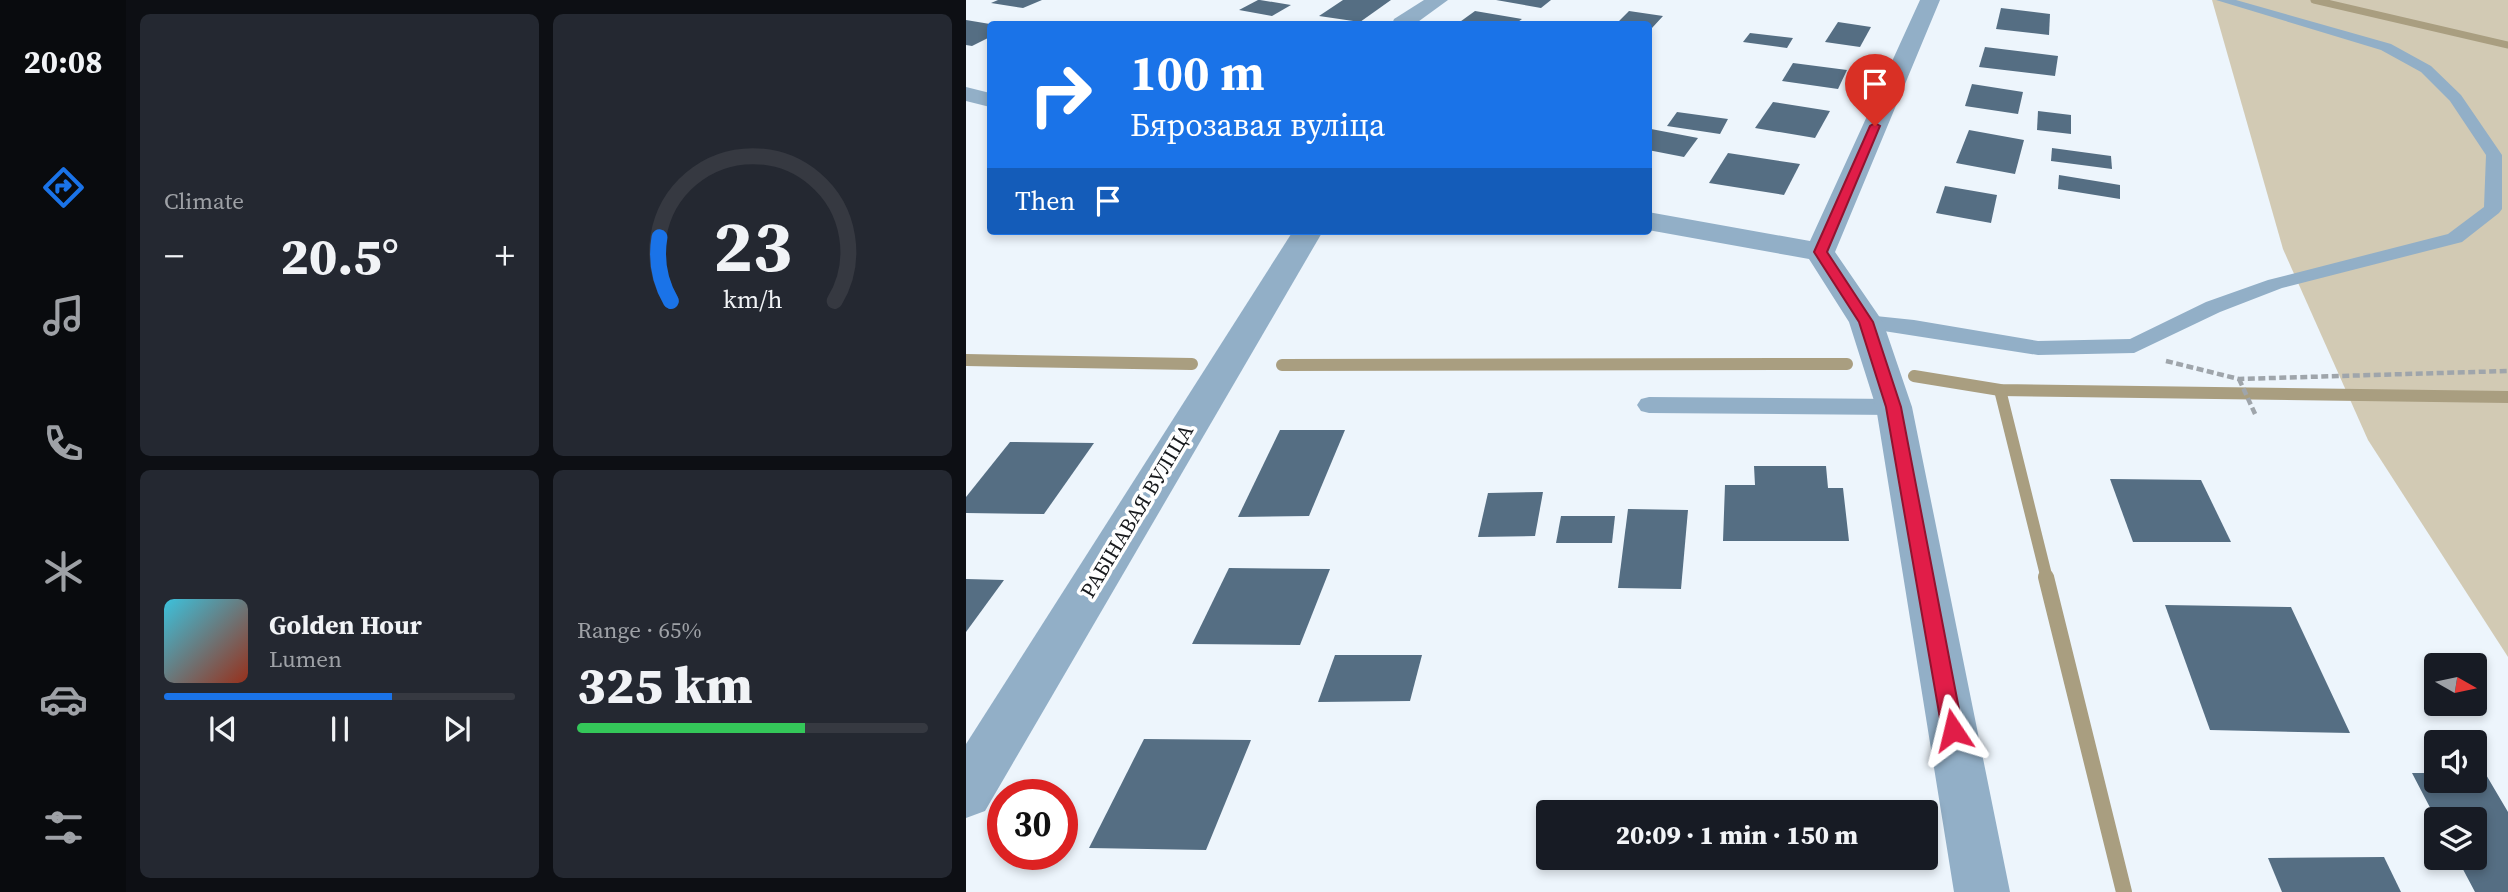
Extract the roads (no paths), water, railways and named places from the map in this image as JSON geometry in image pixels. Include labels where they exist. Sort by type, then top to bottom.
[{"type":"street","points":[[1406,21],[1438,0]]},
{"type":"street","points":[[1820,252],[1930,0]]},
{"type":"street","points":[[1652,222],[1820,252],[1866,322],[1894,407],[1982,892]]},
{"type":"street","name":"РАБІНАВАЯ ВУЛІЦА","points":[[966,792],[1306,235]]},
{"type":"lane","points":[[1866,322],[1914,327],[2038,348],[2134,346],[2213,307],[2275,284],[2455,238],[2493,209],[2494,155],[2456,98],[2426,69],[2386,47],[2222,0]]},
{"type":"lane","points":[[1649,405],[1894,407]]},
{"type":"waterway","points":[[2314,0],[2508,45]]},
{"type":"waterway","points":[[966,360],[1192,364]]},
{"type":"waterway","points":[[1282,365],[1847,364]]},
{"type":"waterway","points":[[1914,376],[2000,390]]},
{"type":"waterway","points":[[2000,390],[2508,397]]},
{"type":"waterway","points":[[2000,390],[2047,579]]},
{"type":"waterway","points":[[2046,577],[2124,892]]}]
